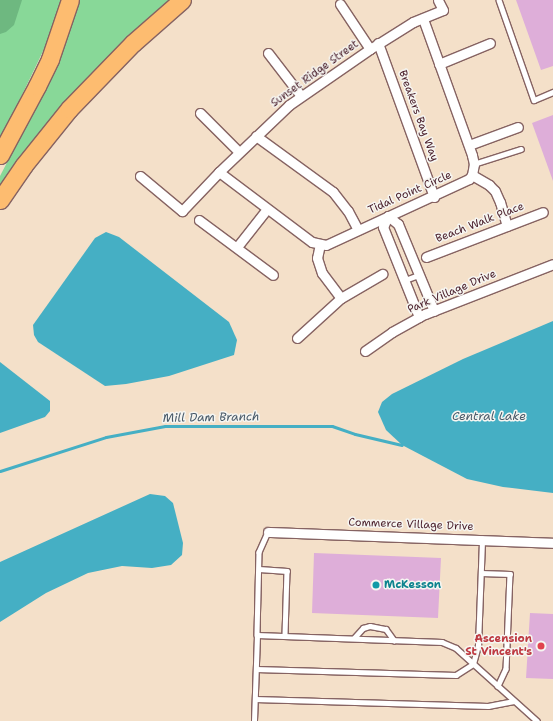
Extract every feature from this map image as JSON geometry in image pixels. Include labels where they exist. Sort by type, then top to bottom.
[{"type":"highway","points":[[0,155],[46,66],[59,36],[70,0]]},
{"type":"highway","points":[[0,200],[24,165],[69,109],[133,43],[182,0]]},
{"type":"street","name":"Sunset Ridge Street","points":[[140,176],[182,211],[239,152],[288,105],[378,43],[413,22],[443,10],[438,0]]},
{"type":"street","points":[[340,4],[370,48]]},
{"type":"street","points":[[423,19],[469,145],[474,164],[472,175],[489,185],[495,191],[507,226]]},
{"type":"street","name":"Breakers Bay Way","points":[[378,43],[434,197]]},
{"type":"street","points":[[439,64],[490,43]]},
{"type":"street","points":[[268,53],[301,96]]},
{"type":"street","points":[[200,113],[239,152]]},
{"type":"street","points":[[469,145],[518,127]]},
{"type":"street","points":[[256,136],[333,192],[348,211],[358,230]]},
{"type":"street","points":[[219,172],[266,209],[312,242],[320,244],[318,258],[322,272],[341,298]]},
{"type":"street","name":"Tidal Point Circle","points":[[320,244],[326,245],[388,216],[434,197],[469,179],[472,175]]},
{"type":"street","points":[[237,247],[266,209]]},
{"type":"street","name":"Beach Walk Place","points":[[426,256],[543,212]]},
{"type":"street","points":[[420,317],[383,227],[388,216],[398,224],[434,311]]},
{"type":"street","points":[[198,220],[237,247],[273,275]]},
{"type":"street","name":"Park Village Drive","points":[[365,351],[392,332],[420,317],[553,264]]},
{"type":"street","points":[[296,338],[341,298],[382,274]]},
{"type":"street","name":"Commerce Village Drive","points":[[268,532],[482,539],[553,543]]},
{"type":"lane","points":[[499,0],[534,100],[553,92]]},
{"type":"lane","points":[[474,164],[521,149]]},
{"type":"lane","points":[[405,280],[419,275]]},
{"type":"lane","points":[[254,721],[259,552],[268,532]]},
{"type":"lane","points":[[256,668],[456,675],[473,664],[478,645],[482,539]]},
{"type":"lane","points":[[259,569],[287,571],[285,636]]},
{"type":"lane","points":[[481,573],[510,574],[506,669],[498,686]]},
{"type":"lane","points":[[354,638],[363,628],[370,626],[386,629],[394,640]]},
{"type":"lane","points":[[257,635],[442,642],[456,648],[537,721]]},
{"type":"lane","points":[[255,699],[488,706],[514,701]]},
{"type":"green space","points":[[0,0],[61,0],[46,45],[0,141]]},
{"type":"green space","points":[[0,0],[22,0],[14,25],[6,32],[0,34]]},
{"type":"green space","points":[[78,0],[176,0],[0,193],[0,176],[53,74],[65,45]]},
{"type":"water","points":[[106,232],[119,237],[229,322],[237,340],[234,355],[169,376],[126,384],[105,386],[38,342],[34,335],[33,325],[95,238]]},
{"type":"water","name":"Central Lake","points":[[553,321],[553,493],[503,487],[467,479],[402,445],[386,430],[378,412],[382,402],[392,394],[463,359]]},
{"type":"water","points":[[0,362],[50,401],[50,411],[45,417],[0,433]]},
{"type":"water","points":[[150,494],[165,496],[173,503],[183,543],[182,555],[171,565],[152,568],[122,566],[88,573],[46,593],[0,622],[0,562]]},
{"type":"building","points":[[516,0],[553,0],[553,66],[541,70]]},
{"type":"building","points":[[553,115],[553,181],[532,123]]},
{"type":"building","name":"McKesson","points":[[314,553],[441,558],[438,618],[312,613]]},
{"type":"building","name":"Ascension St Vincent's","points":[[530,613],[553,614],[553,679],[526,678]]},
{"type":"waterway","name":"Mill Dam Branch","points":[[0,471],[106,437],[165,426],[332,426],[355,434],[402,445]]},
{"type":"place","name":"McKesson","points":[[376,585]]},
{"type":"place","name":"Ascension St Vincent's","points":[[541,646]]}]
